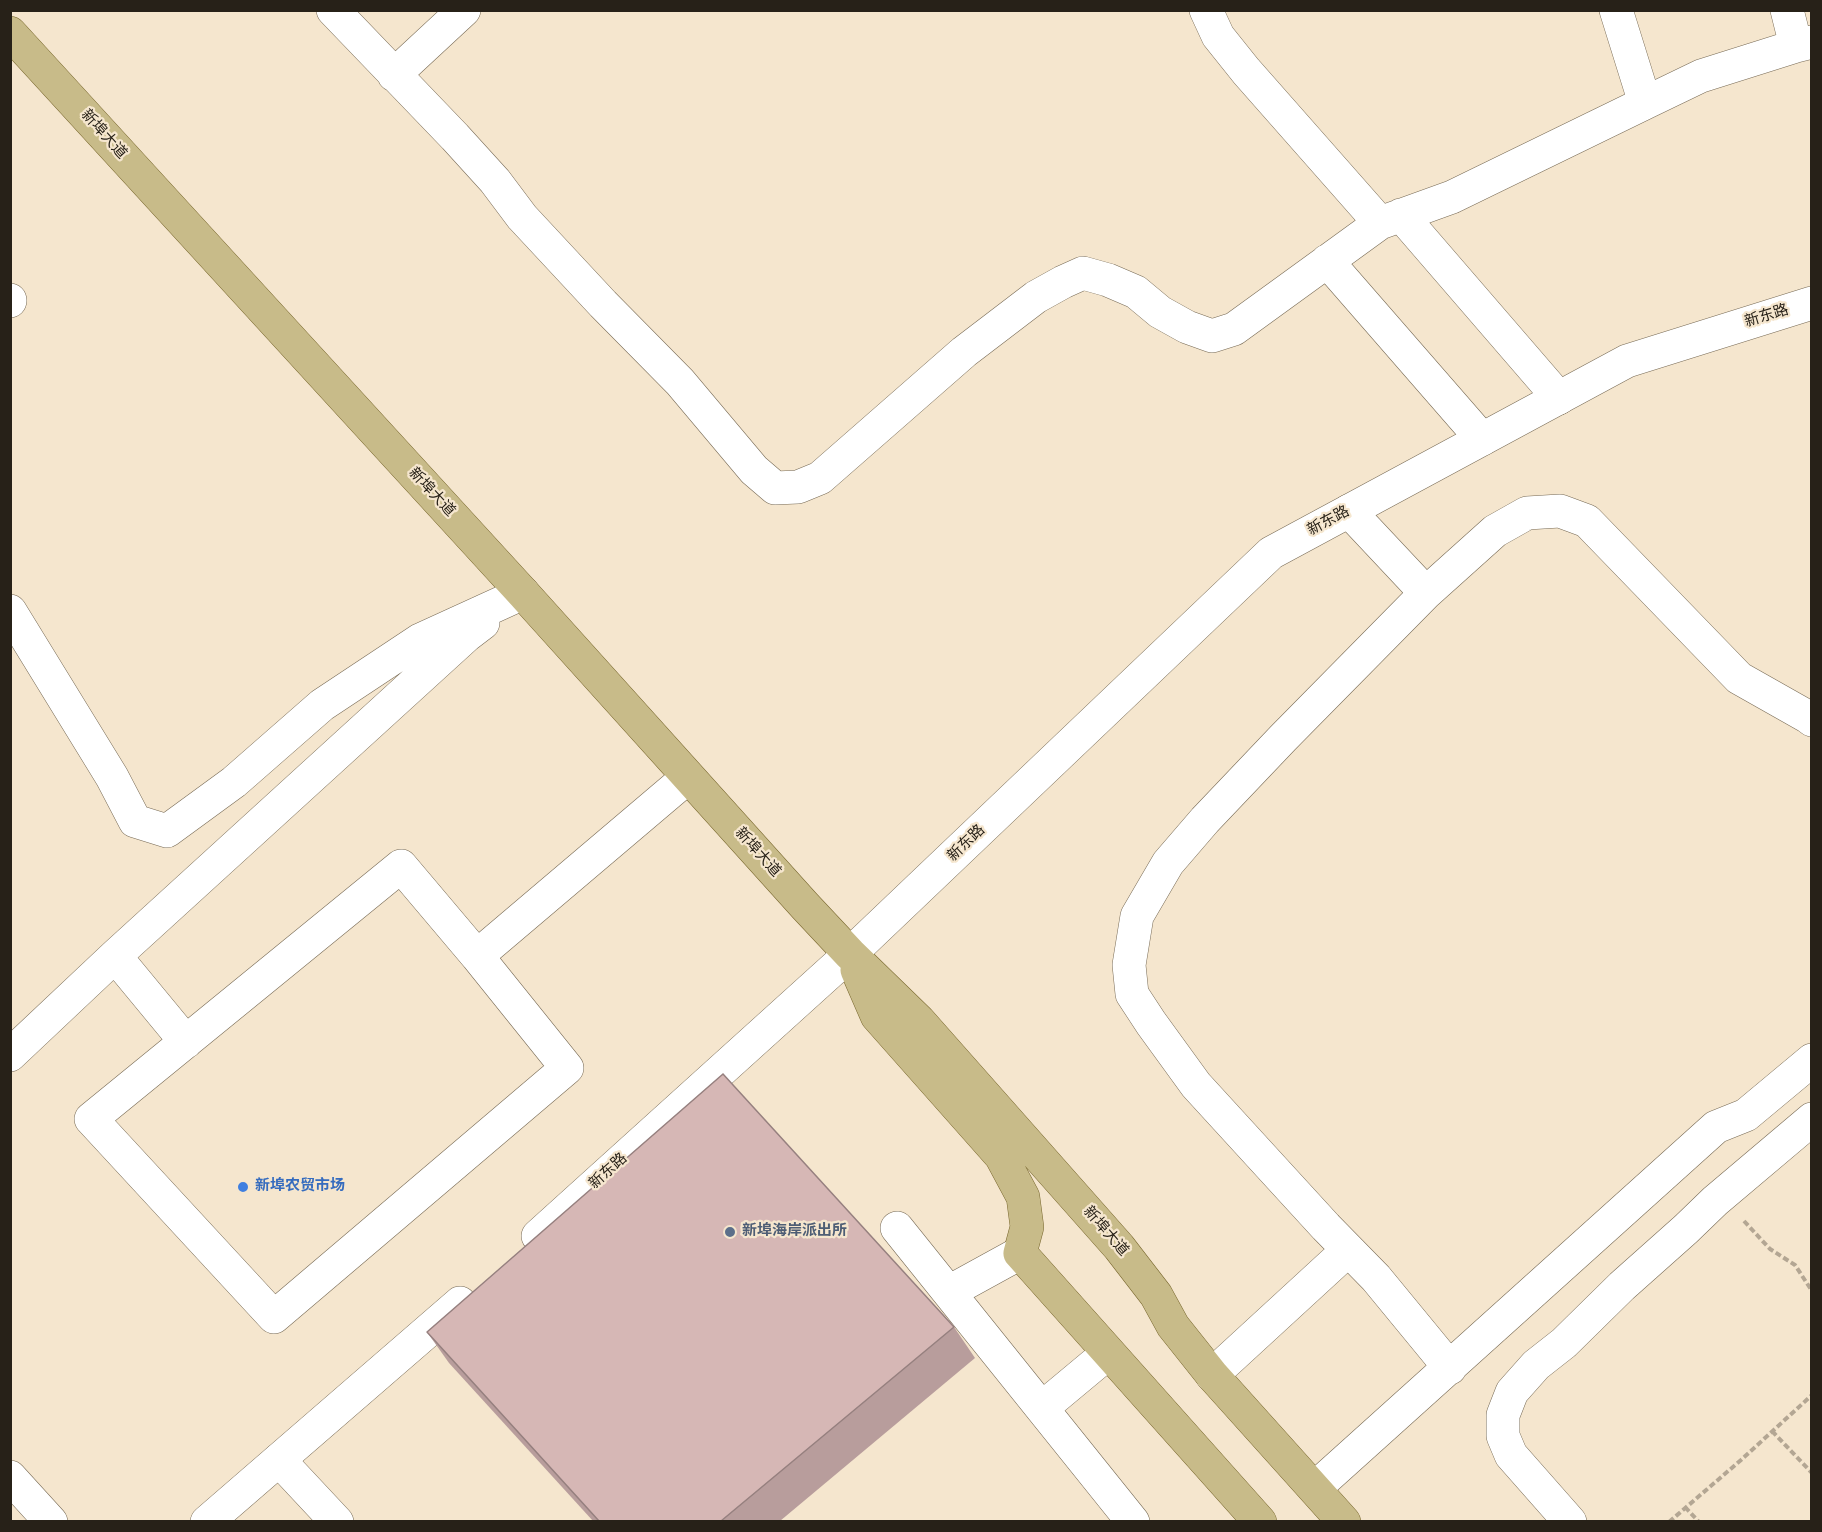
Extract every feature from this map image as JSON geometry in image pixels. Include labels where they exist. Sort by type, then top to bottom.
[{"type":"main road","name":"新埠大道","points":[[10,33],[850,954],[919,1021],[1119,1247],[1156,1295],[1173,1326],[1212,1376],[1344,1521]]},
{"type":"main road","name":"新埠大道","points":[[850,954],[877,1016],[1001,1156],[1023,1197],[1027,1227],[1020,1253]]},
{"type":"main road","points":[[1020,1253],[1249,1518]]},
{"type":"street","points":[[333,10],[495,181],[522,217],[603,304],[680,382],[754,470],[775,488],[798,487],[820,478],[964,352],[1036,297],[1063,282],[1083,273],[1108,280],[1136,292],[1160,312],[1187,327],[1212,336],[1234,329],[1327,261],[1390,219],[1452,197],[1701,76],[1804,44],[1787,10]]},
{"type":"street","points":[[394,75],[464,10]]},
{"type":"street","points":[[1206,10],[1218,36],[1246,71],[1559,398]]},
{"type":"street","points":[[1616,10],[1645,103]]},
{"type":"street","points":[[1327,261],[1482,439]]},
{"type":"street","name":"新东路","points":[[515,1256],[850,954],[1271,553],[1627,361],[1812,303]]},
{"type":"street","points":[[1349,511],[1426,593]]},
{"type":"street","points":[[1450,1368],[1376,1278],[1196,1085],[1132,994],[1129,965],[1137,916],[1168,863],[1205,820],[1283,738],[1426,593],[1495,531],[1527,513],[1560,512],[1587,521],[1739,678],[1812,720]]},
{"type":"street","points":[[10,611],[112,777],[135,821],[167,831],[234,782],[322,705],[420,640],[523,593]]},
{"type":"street","points":[[10,1055],[115,956],[466,636],[523,593]]},
{"type":"street","points":[[477,956],[688,777]]},
{"type":"street","points":[[401,866],[477,956],[567,1068],[274,1317],[91,1119],[401,866]]},
{"type":"street","points":[[115,956],[186,1042]]},
{"type":"street","points":[[1315,1488],[1716,1127],[1746,1115],[1812,1060]]},
{"type":"street","points":[[1570,1521],[1511,1455],[1503,1437],[1503,1415],[1512,1392],[1536,1365],[1563,1343],[1622,1286],[1721,1196],[1812,1119]]},
{"type":"street","points":[[897,1228],[1133,1521]]},
{"type":"street","points":[[1212,1376],[1348,1250]]},
{"type":"street","points":[[949,1292],[1020,1253]]},
{"type":"street","points":[[207,1521],[483,1283]]},
{"type":"street","points":[[1042,1408],[1108,1353]]},
{"type":"street","points":[[279,1460],[337,1521]]},
{"type":"street","points":[[10,1477],[51,1521]]},
{"type":"path","points":[[1721,1196],[1770,1249],[1795,1265],[1812,1291]]},
{"type":"path","points":[[1670,1521],[1812,1395]]},
{"type":"path","points":[[1772,1431],[1812,1473]]},
{"type":"path","points":[[1685,1507],[1699,1521]]},
{"type":"building","name":"新埠海岸派出所","points":[[723,1074],[954,1327],[721,1521],[599,1521],[427,1332]]},
{"type":"place","name":"新埠农贸市场","points":[[243,1187]]},
{"type":"place","name":"新埠海岸派出所","points":[[730,1232]]}]
